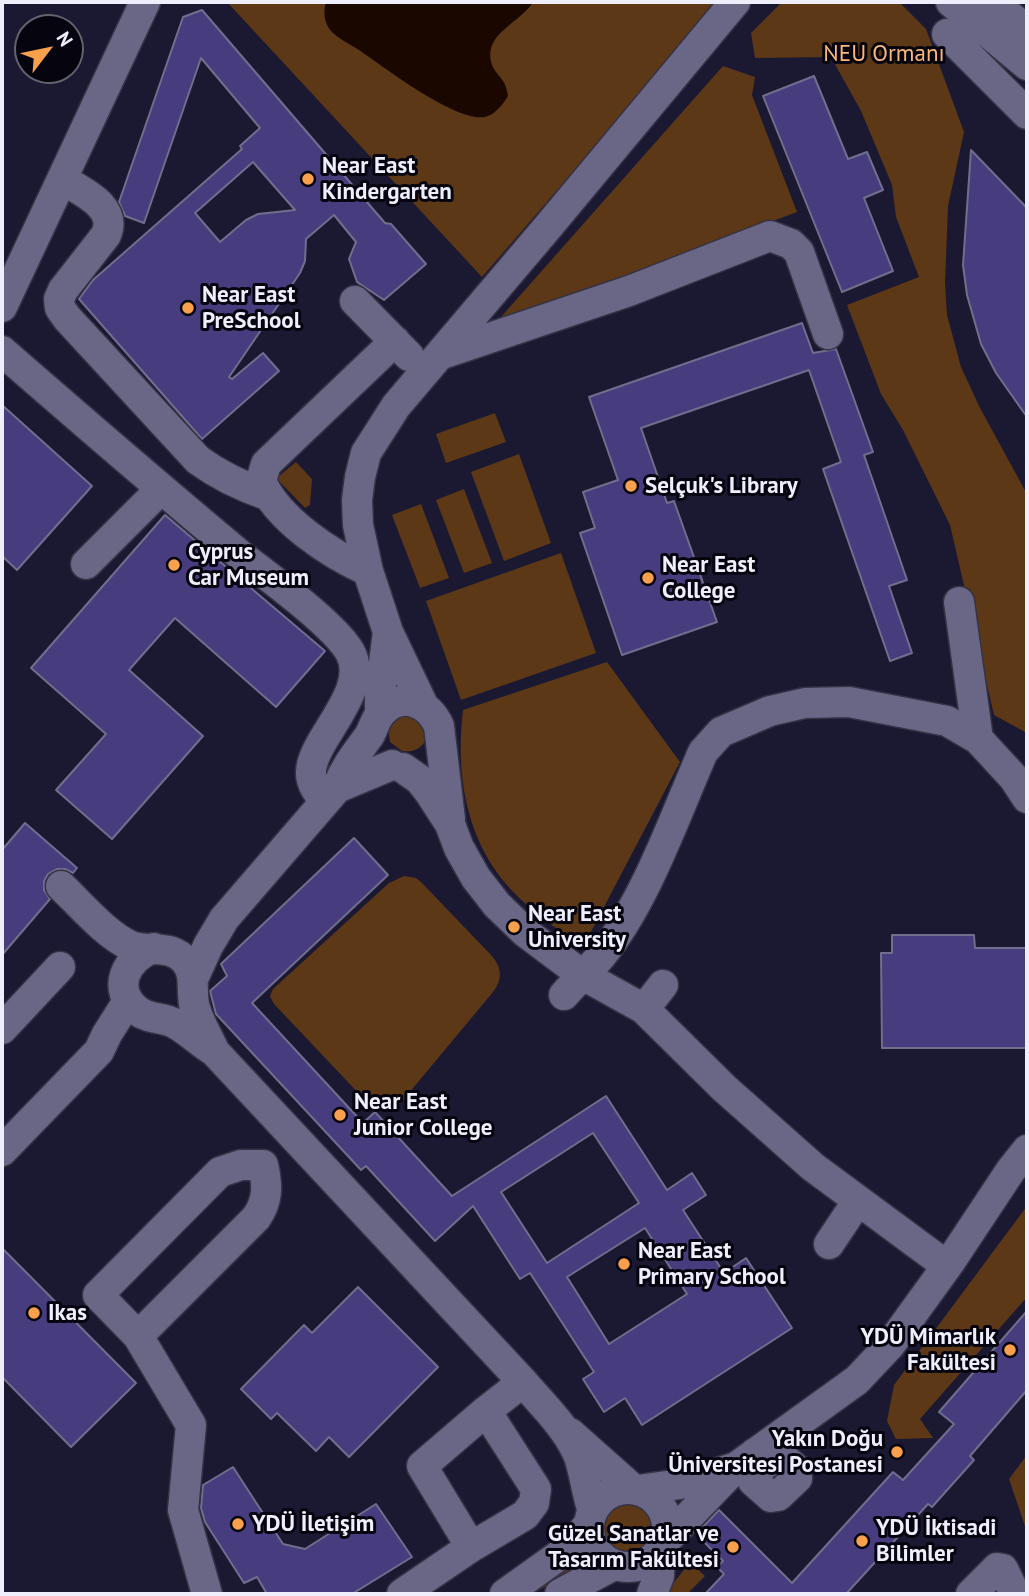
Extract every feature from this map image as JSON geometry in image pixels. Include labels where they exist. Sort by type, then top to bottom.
[{"type":"street","points":[[2,307],[145,2]]},
{"type":"street","points":[[423,705],[388,632],[368,571],[358,525],[360,477],[366,453],[396,406],[735,2]]},
{"type":"street","points":[[951,2],[1027,65],[1003,89]]},
{"type":"street","points":[[992,2],[1027,30]]},
{"type":"street","points":[[947,34],[1027,114]]},
{"type":"street","points":[[62,179],[101,205],[108,216],[110,226],[106,235],[63,289],[59,299],[60,308],[89,344],[198,460],[239,486],[267,495]]},
{"type":"street","points":[[432,364],[770,236],[791,243],[799,252],[828,334]]},
{"type":"street","points":[[355,301],[395,341],[432,364]]},
{"type":"street","points":[[368,571],[345,561],[326,548],[283,512],[267,495],[261,481],[266,464],[395,341]]},
{"type":"street","points":[[2,351],[319,620],[350,652],[354,667],[349,691],[336,721],[313,760],[311,776],[316,789],[331,795],[398,766],[416,767],[427,761],[436,751],[440,739]]},
{"type":"street","points":[[86,564],[162,489]]},
{"type":"street","points":[[959,602],[987,749]]},
{"type":"street","points":[[388,632],[373,740],[383,758],[420,780],[430,793],[450,824],[459,848],[476,878],[497,905],[573,985],[643,1009],[703,1050],[772,1133],[857,1202],[947,1266]]},
{"type":"street","points":[[2,1151],[99,1051],[118,1043],[147,1012],[182,1009],[208,946],[224,919],[331,795],[346,767],[387,707],[404,700],[423,705],[433,713],[439,726],[450,824]]},
{"type":"street","points":[[573,985],[601,956],[636,902],[704,752],[721,732],[770,711],[805,703],[849,702],[947,721],[987,749],[1014,778],[1027,798]]},
{"type":"street","points":[[987,749],[1027,758]]},
{"type":"street","points":[[61,886],[113,935],[129,945],[159,948],[184,959],[193,985],[198,1016],[214,1051]]},
{"type":"street","points":[[126,969],[142,952],[183,943],[224,919]]},
{"type":"street","points":[[113,935],[123,951],[126,969],[124,981],[147,1012],[175,1023],[214,1051],[559,1424],[579,1454],[591,1518],[590,1537],[595,1549],[622,1575]]},
{"type":"street","points":[[2,1029],[60,967]]},
{"type":"street","points":[[643,1009],[663,985]]},
{"type":"street","points":[[560,1594],[622,1575],[645,1563],[751,1462],[857,1380],[890,1345],[947,1266],[1019,1160],[1027,1134]]},
{"type":"street","points":[[207,1594],[183,1510],[191,1425],[138,1336],[99,1295],[219,1172],[241,1165],[263,1166],[293,1136]]},
{"type":"street","points":[[138,1336],[256,1218],[264,1206],[267,1191],[263,1166]]},
{"type":"street","points":[[828,1244],[857,1202]]},
{"type":"street","points":[[471,1547],[422,1466],[523,1382]]},
{"type":"street","points":[[402,1594],[525,1514],[534,1503],[536,1489],[486,1411]]},
{"type":"street","points":[[559,1424],[635,1489],[650,1495],[659,1504],[667,1529],[659,1576],[652,1594]]},
{"type":"street","points":[[505,1594],[568,1549],[609,1493],[621,1489],[680,1484],[751,1462]]},
{"type":"street","points":[[971,1594],[998,1568],[1003,1569],[1009,1577],[1015,1594]]},
{"type":"green space","points":[[227,2],[720,2],[482,277]]},
{"type":"green space","name":"NEU Ormanı","points":[[782,2],[899,2],[926,29],[964,132],[948,206],[945,283],[947,315],[961,367],[1027,494],[1027,733],[994,715],[950,525],[903,430],[881,394],[847,305],[919,277],[896,217],[892,185],[861,111],[831,57],[755,58],[751,33]]},
{"type":"green space","points":[[723,66],[755,77],[752,95],[797,212],[493,326]]},
{"type":"green space","points":[[495,413],[506,442],[446,463],[436,434]]},
{"type":"green space","points":[[519,454],[551,543],[504,561],[471,472]]},
{"type":"green space","points":[[296,462],[312,479],[310,505],[305,508],[278,480],[279,476]]},
{"type":"green space","points":[[464,489],[492,563],[464,573],[436,500]]},
{"type":"green space","points":[[421,504],[449,578],[420,588],[392,515]]},
{"type":"green space","points":[[561,553],[596,653],[461,700],[426,601]]},
{"type":"green space","points":[[607,662],[680,762],[583,947],[519,898],[488,859],[478,840],[466,798],[462,776],[461,732],[463,710]]},
{"type":"green space","points":[[396,715],[420,716],[427,737],[420,747],[402,751],[390,742],[388,727]]},
{"type":"green space","points":[[404,876],[416,878],[421,882],[491,955],[500,973],[493,992],[399,1105],[387,1097],[374,1101],[364,1099],[274,1004],[270,996],[273,989],[389,883]]},
{"type":"green space","points":[[1027,1206],[1027,1297],[920,1419],[933,1438],[896,1439],[887,1421],[894,1385]]},
{"type":"green space","points":[[1027,1455],[1027,1532],[1009,1479]]},
{"type":"green space","points":[[628,1502],[647,1509],[654,1528],[647,1547],[628,1554],[609,1547],[602,1528],[609,1509]]},
{"type":"green space","points":[[579,1558],[585,1566],[531,1594],[520,1594]]},
{"type":"green space","points":[[690,1562],[705,1576],[687,1594],[665,1594]]},
{"type":"shaded area","points":[[326,2],[533,2],[503,30],[492,46],[490,56],[493,67],[504,83],[508,96],[495,112],[485,117],[456,111],[439,102],[338,37],[326,22]]},
{"type":"building","points":[[202,10],[385,223],[391,224],[426,264],[384,300],[357,282],[349,259],[356,242],[334,215],[306,239],[305,261],[300,273],[229,377],[232,379],[263,353],[279,371],[202,439],[79,299],[93,280],[242,149],[240,146],[260,128],[201,58],[144,223],[125,216],[119,202],[183,17]],"holes":[[[253,162],[295,210],[258,214],[246,220],[220,242],[195,213]]]},
{"type":"building","points":[[814,76],[848,159],[867,152],[883,190],[864,198],[893,271],[842,292],[763,96]]},
{"type":"building","points":[[971,150],[1027,208],[1027,417],[996,373],[981,344],[967,295],[963,265]]},
{"type":"building","name":"Selçuk's Library","points":[[802,323],[813,353],[836,349],[873,452],[864,455],[907,580],[889,586],[912,653],[890,661],[823,469],[841,462],[809,370],[641,428],[667,503],[674,501],[717,622],[622,655],[580,533],[595,528],[583,492],[618,480],[589,397]]},
{"type":"building","points":[[2,405],[92,486],[17,570],[2,556]]},
{"type":"building","name":"Cyprus Car Museum","points":[[165,515],[325,651],[276,707],[175,618],[129,670],[203,736],[112,839],[56,790],[106,734],[31,668]]},
{"type":"building","points":[[25,823],[77,868],[73,873],[57,869],[48,874],[44,881],[44,890],[50,899],[2,955],[2,850]]},
{"type":"building","points":[[354,838],[388,875],[252,1003],[363,1123],[375,1112],[452,1196],[606,1096],[667,1190],[692,1173],[706,1195],[683,1210],[724,1273],[746,1258],[792,1328],[642,1425],[625,1398],[604,1412],[583,1379],[594,1372],[530,1273],[520,1279],[473,1206],[435,1241],[366,1166],[361,1170],[216,1014],[210,991],[227,976],[221,964]],"holes":[[[593,1133],[639,1203],[547,1263],[501,1192]],[[645,1228],[687,1294],[609,1344],[567,1277]]]},
{"type":"building","points":[[892,935],[974,935],[975,948],[1027,948],[1027,1048],[882,1048],[881,953],[892,953]]},
{"type":"building","name":"Ikas","points":[[2,1248],[136,1383],[71,1447],[2,1377]]},
{"type":"building","points":[[358,1287],[438,1367],[349,1457],[329,1437],[316,1451],[277,1413],[271,1419],[241,1389],[304,1325],[312,1333]]},
{"type":"building","points":[[1027,1311],[1027,1390],[970,1456],[974,1460],[932,1507],[928,1504],[846,1594],[705,1594],[724,1574],[717,1567],[723,1561],[696,1534],[719,1510],[792,1583],[893,1472],[903,1480],[954,1424],[939,1412]]},
{"type":"building","name":"YDÜ İletişim","points":[[233,1467],[283,1544],[305,1549],[376,1504],[412,1557],[352,1594],[267,1594],[257,1577],[244,1583],[205,1522],[201,1508],[203,1485]]},
{"type":"place","name":"Near East Kindergarten","points":[[308,179]]},
{"type":"place","name":"Near East PreSchool","points":[[188,308]]},
{"type":"place","name":"Selçuk's Library","points":[[631,486]]},
{"type":"place","name":"Cyprus Car Museum","points":[[174,565]]},
{"type":"place","name":"Near East College","points":[[648,578]]},
{"type":"place","name":"Near East University","points":[[514,927]]},
{"type":"place","name":"Near East Junior College","points":[[340,1115]]},
{"type":"place","name":"Near East Primary School","points":[[624,1264]]},
{"type":"place","name":"Ikas","points":[[34,1313]]},
{"type":"place","name":"YDÜ Mimarlık Fakültesi","points":[[1010,1350]]},
{"type":"place","name":"Yakın Doğu Üniversitesi Postanesi","points":[[897,1452]]},
{"type":"place","name":"YDÜ İletişim","points":[[238,1524]]},
{"type":"place","name":"YDÜ İktisadi Bilimler","points":[[862,1541]]},
{"type":"place","name":"Güzel Sanatlar ve Tasarım Fakültesi","points":[[733,1547]]}]
